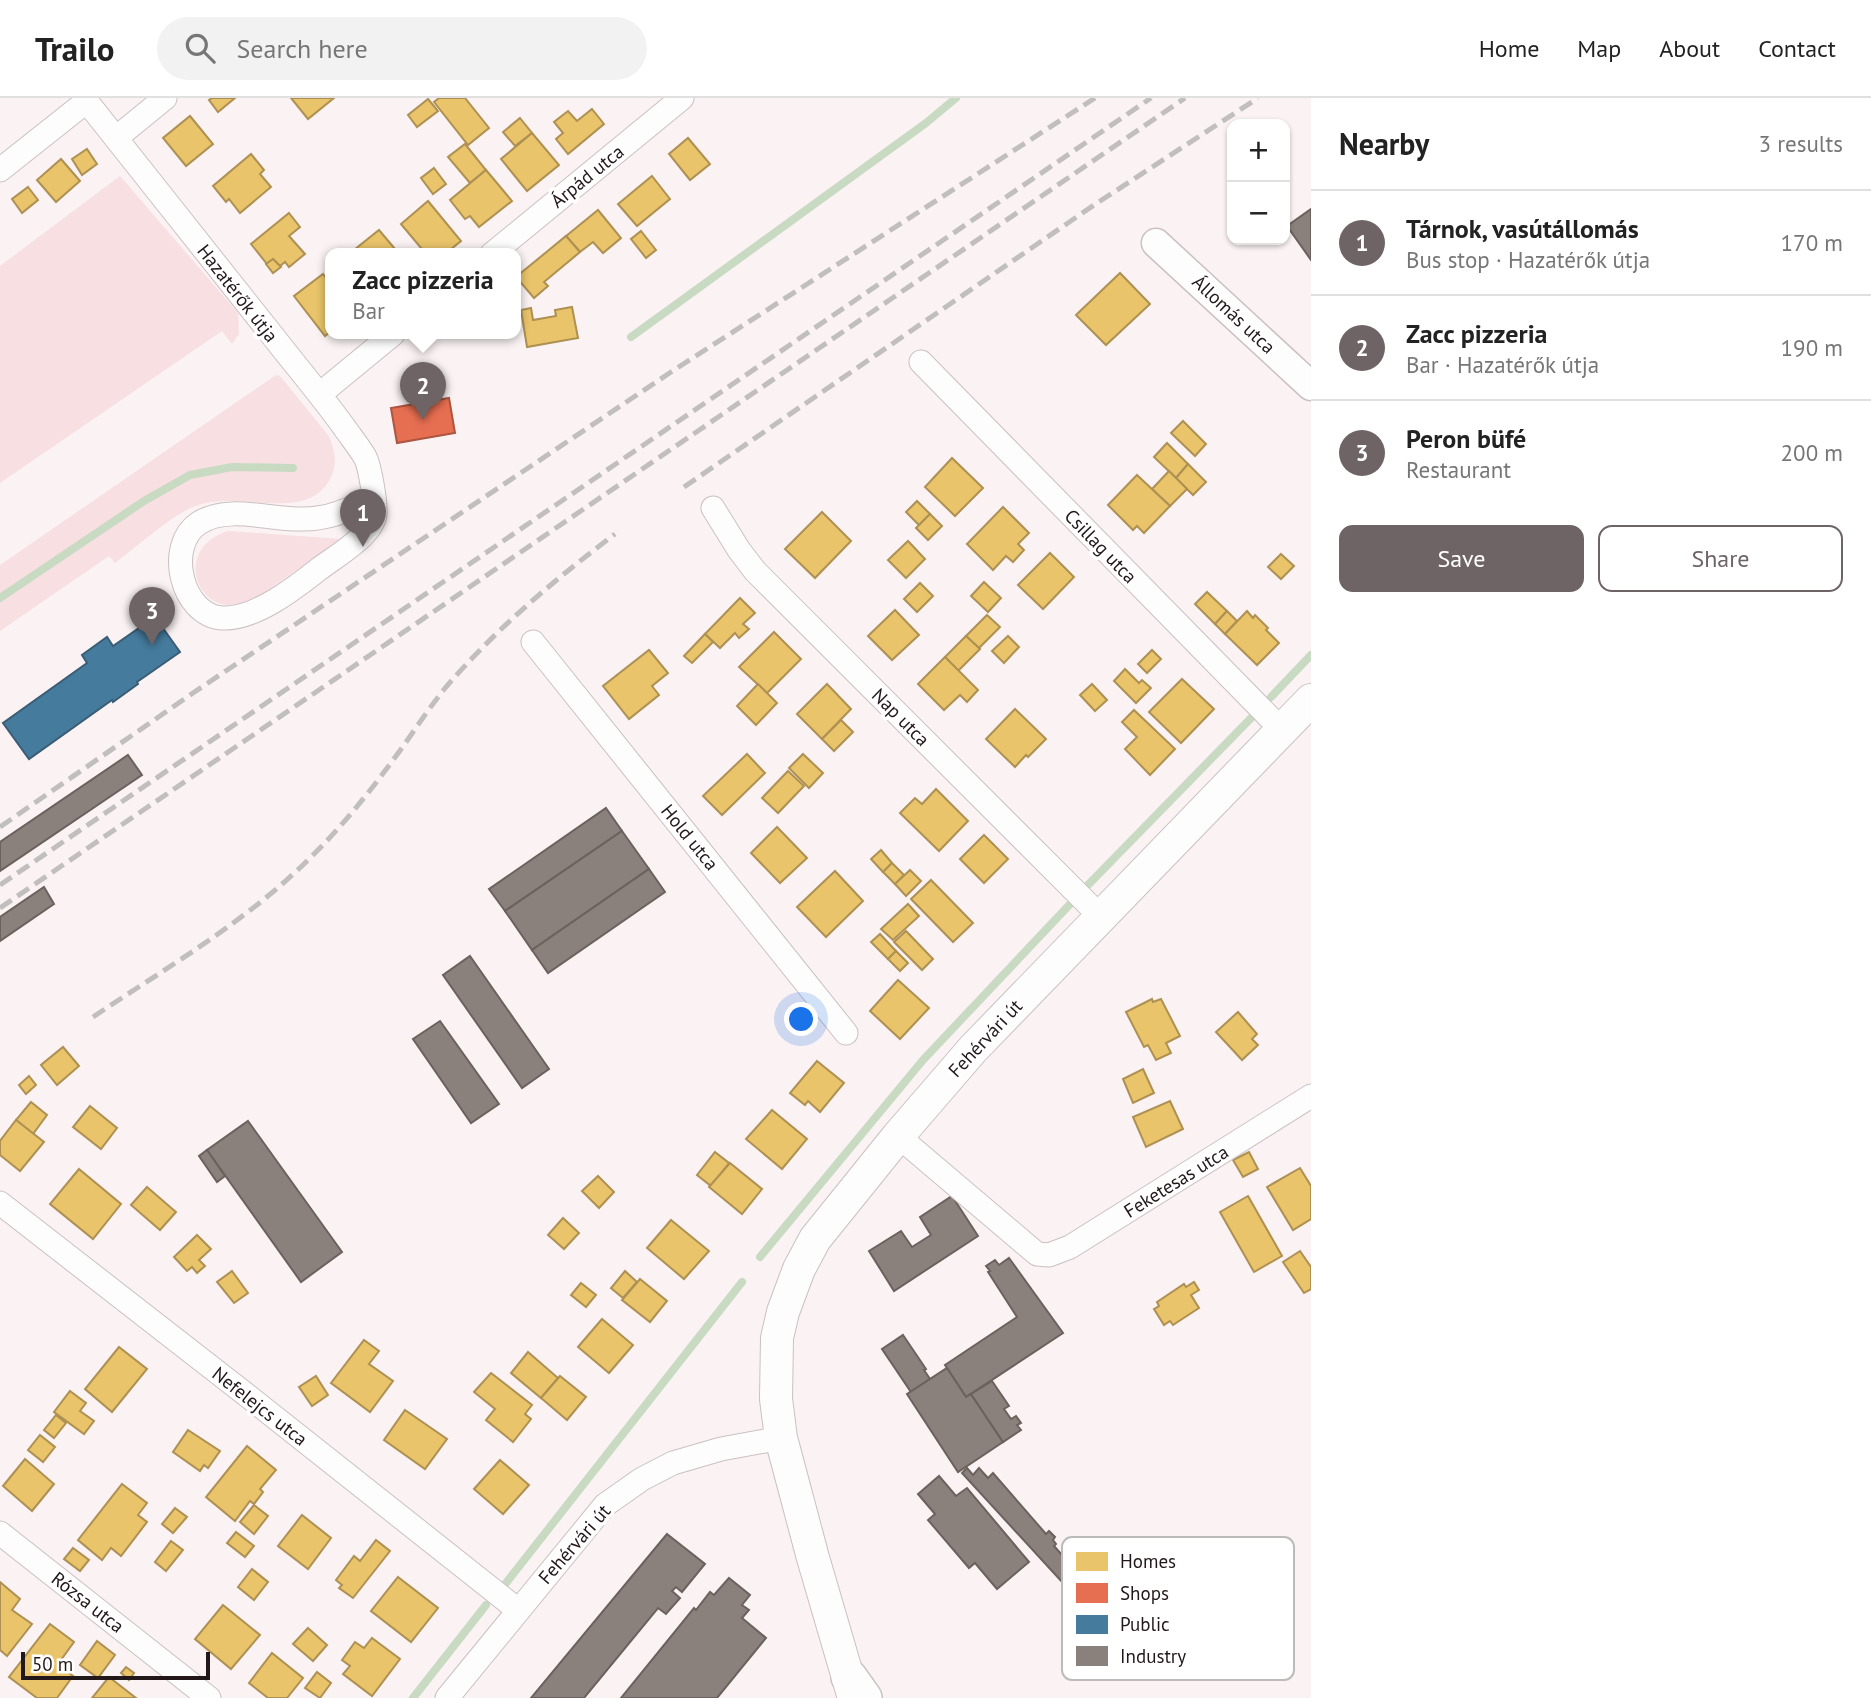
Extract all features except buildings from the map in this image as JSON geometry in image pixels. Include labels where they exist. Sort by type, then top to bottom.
[{"type":"main road","name":"Fehérvári út","points":[[853,1693],[781,1438],[776,1380],[777,1338],[783,1312],[799,1269],[814,1239],[973,1049],[1311,699]]},
{"type":"street","points":[[116,138],[165,98]]},
{"type":"street","name":"Árpád utca","points":[[499,248],[682,98]]},
{"type":"street","points":[[0,170],[85,100]]},
{"type":"street","name":"Hazatérők útja","points":[[85,100],[320,394],[367,459],[375,516],[368,530],[301,583],[247,615],[218,618],[206,613],[188,594],[182,578],[181,550],[184,540],[191,530],[215,515],[299,520],[340,514],[372,496]]},
{"type":"street","name":"Állomás utca","points":[[1156,243],[1311,386]]},
{"type":"street","points":[[320,394],[387,339]]},
{"type":"street","name":"Csillag utca","points":[[921,362],[1282,730]]},
{"type":"street","name":"Nap utca","points":[[713,508],[755,571],[1101,917]]},
{"type":"street","name":"Hold utca","points":[[533,642],[846,1033]]},
{"type":"street","name":"Feketesas utca","points":[[898,1136],[1037,1254],[1049,1255],[1070,1247],[1311,1096]]},
{"type":"street","name":"Nefelejcs utca","points":[[0,1203],[264,1408],[518,1611]]},
{"type":"street","name":"Fehérvári út","points":[[447,1698],[604,1505],[642,1479],[673,1463],[721,1449],[781,1438]]},
{"type":"street","name":"Rózsa utca","points":[[0,1533],[209,1698]]},
{"type":"shaded area","points":[[120,176],[238,313],[239,334],[232,344],[222,331],[0,483],[0,266]]},
{"type":"shaded area","points":[[276,375],[280,376],[328,435],[333,447],[334,470],[329,481],[317,494],[303,501],[286,503],[229,501],[210,502],[193,507],[164,525],[115,563],[109,556],[0,631],[0,565]]},
{"type":"shaded area","points":[[228,531],[341,539],[251,602],[232,606],[216,602],[205,593],[198,581],[196,566],[200,552],[210,540]]},
{"type":"waterway","points":[[631,337],[926,123],[956,98]]},
{"type":"waterway","points":[[0,598],[144,501],[190,475],[232,467],[293,468]]},
{"type":"waterway","points":[[1271,697],[1311,655]]},
{"type":"waterway","points":[[1086,887],[1255,714]]},
{"type":"waterway","points":[[760,1257],[923,1060],[1073,901]]},
{"type":"waterway","points":[[506,1583],[742,1282]]},
{"type":"waterway","points":[[413,1698],[486,1605]]},
{"type":"railway","points":[[0,827],[193,693],[671,372],[1095,98]]},
{"type":"railway","points":[[0,885],[1151,98]]},
{"type":"railway","points":[[0,908],[1185,98]]},
{"type":"railway","points":[[684,487],[1094,205],[1258,98]]},
{"type":"railway","points":[[93,1017],[231,925],[283,883],[319,849],[354,810],[439,695],[465,666],[526,606],[615,534]]},
{"type":"place","name":"Zacc pizzeria","points":[[423,420]]},
{"type":"place","name":"Tárnok, vasútállomás","points":[[363,547]]},
{"type":"place","name":"Peron büfé","points":[[152,645]]}]
